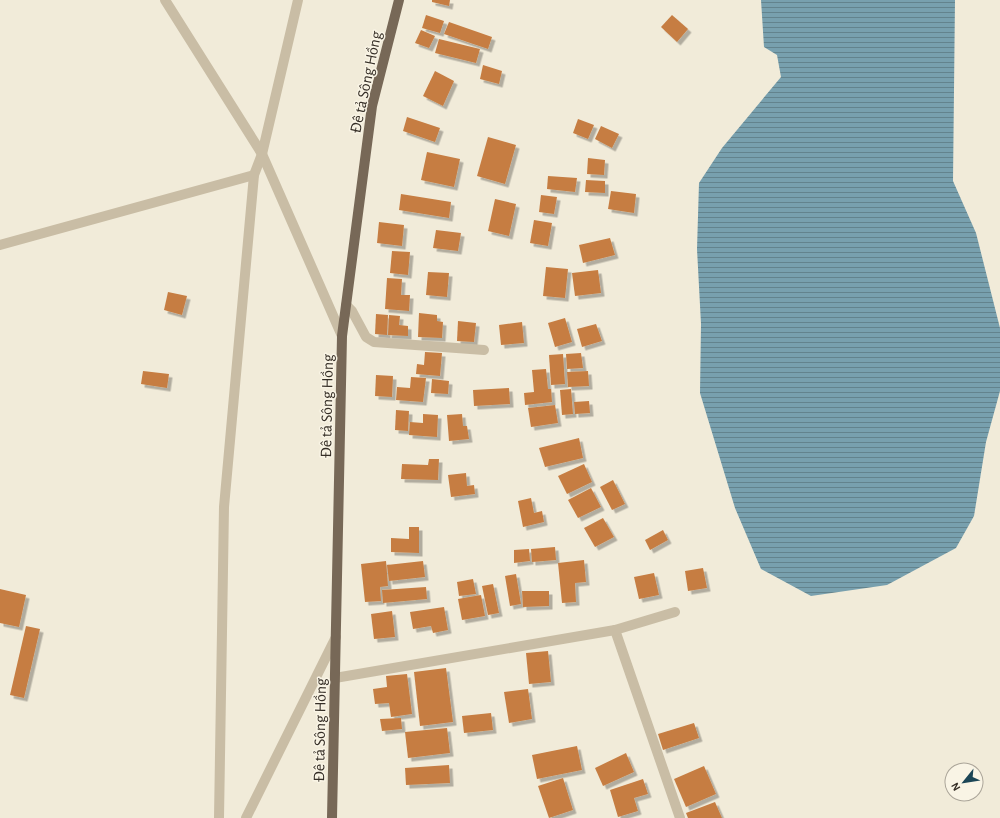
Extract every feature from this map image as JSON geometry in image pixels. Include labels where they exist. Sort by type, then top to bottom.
[{"type":"main road","name":"Đê tả Sông Hồng","points":[[332,818],[342,336],[372,106],[399,0]]},
{"type":"street","points":[[165,0],[262,154],[342,336]]},
{"type":"street","points":[[219,818],[224,507],[254,175],[262,154],[298,0]]},
{"type":"street","points":[[0,245],[254,175]]},
{"type":"street","points":[[346,305],[352,311],[366,337],[374,342],[484,350]]},
{"type":"street","points":[[335,678],[615,630],[675,612]]},
{"type":"street","points":[[615,630],[680,818]]},
{"type":"street","points":[[246,818],[336,637]]},
{"type":"water","points":[[761,0],[955,0],[953,181],[976,233],[1000,328],[1000,391],[986,442],[974,516],[956,548],[887,585],[811,596],[761,569],[735,508],[700,393],[701,324],[697,249],[699,183],[722,148],[781,77],[777,55],[764,47]]},
{"type":"building","points":[[432,0],[450,0],[449,6],[432,2]]},
{"type":"building","points":[[426,15],[444,21],[440,33],[422,28]]},
{"type":"building","points":[[672,15],[688,29],[677,42],[661,27]]},
{"type":"building","points":[[449,22],[492,37],[488,49],[444,34]]},
{"type":"building","points":[[421,30],[435,36],[429,48],[415,43]]},
{"type":"building","points":[[439,39],[480,49],[476,63],[435,53]]},
{"type":"building","points":[[483,65],[502,71],[499,84],[480,79]]},
{"type":"building","points":[[435,71],[454,81],[443,106],[423,96]]},
{"type":"building","points":[[407,117],[440,128],[435,142],[403,131]]},
{"type":"building","points":[[578,119],[594,125],[588,139],[573,133]]},
{"type":"building","points":[[601,126],[619,134],[612,148],[595,139]]},
{"type":"building","points":[[488,137],[516,145],[505,184],[477,176]]},
{"type":"building","points":[[427,152],[460,159],[454,187],[421,180]]},
{"type":"building","points":[[588,158],[605,160],[604,175],[587,174]]},
{"type":"building","points":[[548,176],[577,178],[575,192],[547,189]]},
{"type":"building","points":[[586,180],[605,181],[605,193],[585,192]]},
{"type":"building","points":[[611,191],[636,194],[634,213],[608,209]]},
{"type":"building","points":[[401,194],[451,202],[449,218],[399,210]]},
{"type":"building","points":[[541,195],[557,197],[554,214],[539,212]]},
{"type":"building","points":[[495,199],[516,204],[509,236],[488,231]]},
{"type":"building","points":[[534,220],[552,223],[548,246],[530,243]]},
{"type":"building","points":[[379,222],[404,225],[402,246],[377,243]]},
{"type":"building","points":[[436,230],[461,233],[458,251],[433,248]]},
{"type":"building","points":[[610,238],[615,255],[583,263],[579,245]]},
{"type":"building","points":[[392,251],[410,252],[408,275],[390,273]]},
{"type":"building","points":[[546,267],[568,269],[565,298],[543,296]]},
{"type":"building","points":[[598,270],[601,293],[575,296],[572,273]]},
{"type":"building","points":[[428,272],[449,273],[447,297],[426,295]]},
{"type":"building","points":[[387,278],[402,279],[401,295],[410,295],[409,311],[385,309]]},
{"type":"building","points":[[168,292],[187,296],[182,315],[164,310]]},
{"type":"building","points":[[419,313],[437,315],[437,321],[443,322],[442,338],[418,337]]},
{"type":"building","points":[[376,314],[388,315],[387,335],[375,334]]},
{"type":"building","points":[[389,315],[400,316],[399,325],[408,326],[408,336],[388,335]]},
{"type":"building","points":[[565,318],[572,342],[555,347],[548,323]]},
{"type":"building","points":[[458,321],[476,323],[474,342],[457,341]]},
{"type":"building","points":[[522,322],[524,343],[501,345],[499,325]]},
{"type":"building","points":[[596,324],[602,341],[582,347],[577,329]]},
{"type":"building","points":[[425,352],[442,353],[440,376],[416,374],[417,364],[424,365]]},
{"type":"building","points":[[581,353],[583,368],[567,369],[566,354]]},
{"type":"building","points":[[563,354],[565,384],[551,385],[549,355]]},
{"type":"building","points":[[546,369],[548,389],[551,389],[552,402],[525,405],[524,393],[534,392],[532,370]]},
{"type":"building","points":[[143,371],[169,374],[167,388],[141,384]]},
{"type":"building","points":[[588,371],[589,386],[568,387],[567,372]]},
{"type":"building","points":[[376,375],[393,376],[392,397],[375,396]]},
{"type":"building","points":[[411,377],[426,378],[423,402],[396,400],[397,387],[410,388]]},
{"type":"building","points":[[432,379],[449,381],[448,394],[431,393]]},
{"type":"building","points":[[509,388],[510,404],[474,406],[473,390]]},
{"type":"building","points":[[571,389],[573,414],[562,415],[560,390]]},
{"type":"building","points":[[589,401],[590,413],[575,414],[574,402]]},
{"type":"building","points":[[555,405],[558,423],[531,427],[528,408]]},
{"type":"building","points":[[396,410],[409,411],[408,431],[395,430]]},
{"type":"building","points":[[423,414],[438,415],[437,437],[409,435],[410,422],[423,423]]},
{"type":"building","points":[[462,414],[463,426],[467,426],[469,439],[449,441],[447,415]]},
{"type":"building","points":[[579,438],[583,458],[545,467],[539,448]]},
{"type":"building","points":[[429,459],[439,459],[438,480],[401,479],[402,464],[428,465]]},
{"type":"building","points":[[584,464],[592,482],[567,494],[558,476]]},
{"type":"building","points":[[466,473],[467,486],[474,485],[475,494],[451,497],[448,475]]},
{"type":"building","points":[[613,480],[625,504],[612,510],[600,487]]},
{"type":"building","points":[[591,488],[601,507],[578,518],[568,500]]},
{"type":"building","points":[[531,498],[534,513],[542,511],[544,522],[523,527],[518,501]]},
{"type":"building","points":[[603,518],[614,537],[595,547],[584,528]]},
{"type":"building","points":[[409,527],[419,527],[419,553],[391,552],[391,538],[409,539]]},
{"type":"building","points":[[663,530],[668,540],[650,550],[645,540]]},
{"type":"building","points":[[555,547],[556,560],[532,562],[531,549]]},
{"type":"building","points":[[529,549],[530,561],[514,563],[514,550]]},
{"type":"building","points":[[584,560],[586,582],[575,583],[576,602],[562,603],[558,563]]},
{"type":"building","points":[[386,561],[388,586],[380,587],[381,601],[365,602],[361,564]]},
{"type":"building","points":[[423,561],[425,577],[389,581],[387,565]]},
{"type":"building","points":[[703,568],[707,588],[688,591],[685,571]]},
{"type":"building","points":[[654,573],[659,595],[639,599],[634,577]]},
{"type":"building","points":[[516,574],[521,604],[510,606],[505,576]]},
{"type":"building","points":[[473,579],[476,594],[459,596],[457,582]]},
{"type":"building","points":[[493,584],[499,613],[488,615],[482,586]]},
{"type":"building","points":[[426,587],[427,599],[383,603],[382,590]]},
{"type":"building","points":[[0,589],[26,595],[19,627],[0,623]]},
{"type":"building","points":[[522,591],[549,591],[549,606],[523,607]]},
{"type":"building","points":[[481,595],[485,616],[462,620],[458,599]]},
{"type":"building","points":[[444,607],[448,630],[433,633],[431,626],[413,629],[410,612]]},
{"type":"building","points":[[392,611],[395,637],[374,639],[371,614]]},
{"type":"building","points":[[26,626],[40,629],[24,698],[10,695]]},
{"type":"building","points":[[548,651],[551,682],[529,684],[526,653]]},
{"type":"building","points":[[446,668],[453,722],[420,726],[414,672]]},
{"type":"building","points":[[407,674],[412,714],[391,717],[389,703],[375,704],[373,689],[387,687],[386,676]]},
{"type":"building","points":[[528,689],[532,719],[509,723],[504,692]]},
{"type":"building","points":[[491,713],[493,730],[464,733],[462,716]]},
{"type":"building","points":[[401,718],[402,729],[382,731],[380,719]]},
{"type":"building","points":[[694,723],[699,738],[663,750],[658,734]]},
{"type":"building","points":[[447,728],[450,753],[408,758],[405,732]]},
{"type":"building","points":[[577,746],[582,770],[537,779],[532,755]]},
{"type":"building","points":[[626,753],[634,772],[603,786],[595,768]]},
{"type":"building","points":[[449,765],[450,783],[406,785],[405,768]]},
{"type":"building","points":[[704,766],[716,794],[686,807],[674,779]]},
{"type":"building","points":[[563,778],[573,810],[549,818],[538,786]]},
{"type":"building","points":[[643,779],[648,794],[634,798],[638,811],[618,817],[610,790]]},
{"type":"building","points":[[715,802],[722,818],[688,818],[686,813]]}]
